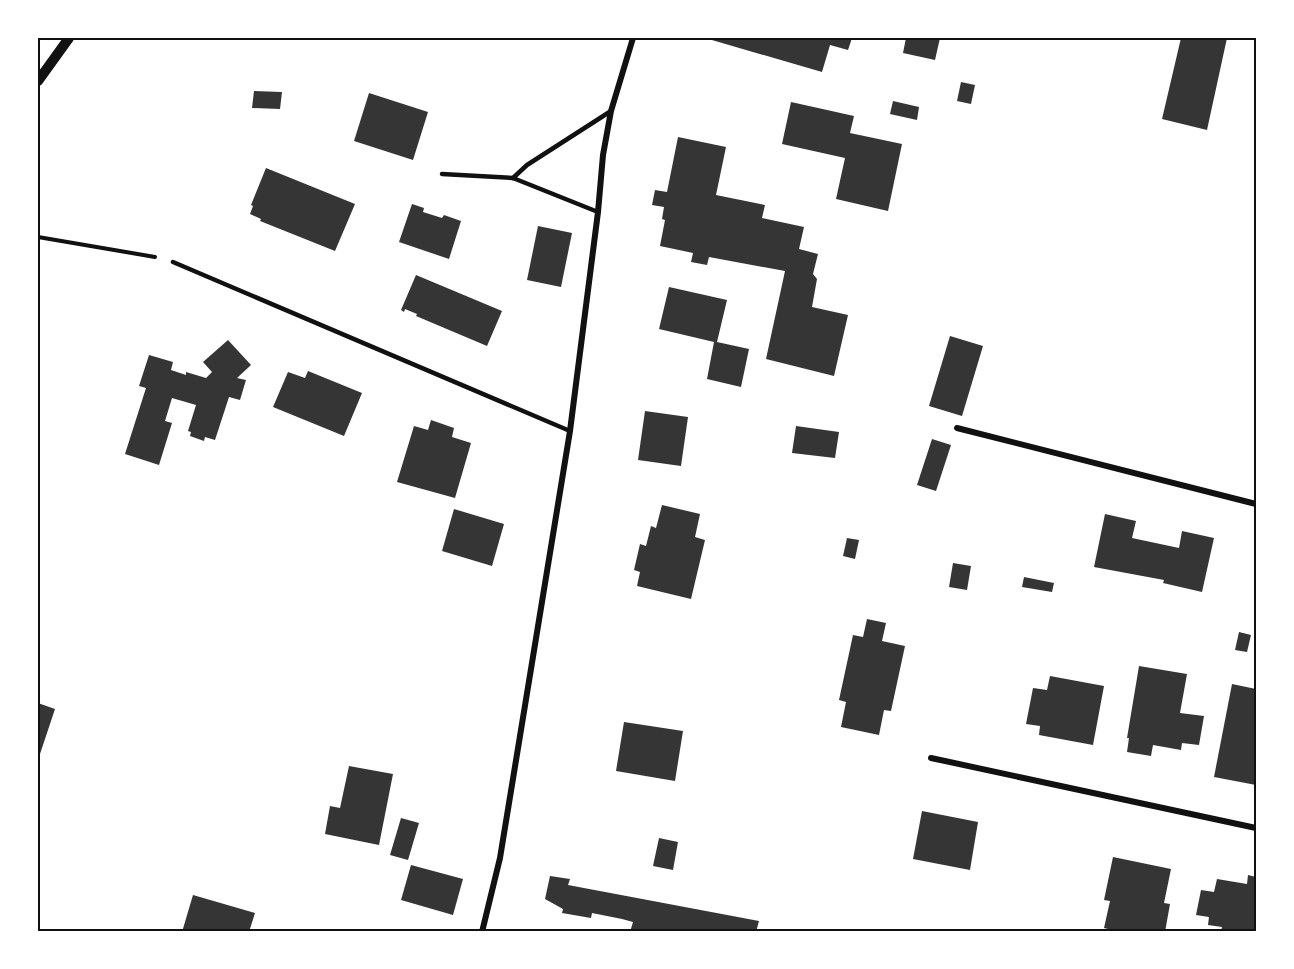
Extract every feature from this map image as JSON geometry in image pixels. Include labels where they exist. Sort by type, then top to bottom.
[{"type":"street","points":[[38,81],[69,38]]},
{"type":"street","points":[[482,932],[500,858],[570,431],[598,212],[603,155],[611,111],[633,38]]},
{"type":"street","points":[[957,428],[1257,504]]},
{"type":"street","points":[[931,758],[1257,828]]},
{"type":"lane","points":[[513,178],[527,165],[611,111]]},
{"type":"lane","points":[[442,174],[513,178],[598,212]]},
{"type":"lane","points":[[173,262],[570,431]]},
{"type":"path","points":[[38,237],[146,254],[173,262]]},
{"type":"building","points":[[705,38],[852,38],[848,50],[830,45],[822,72]]},
{"type":"building","points":[[906,38],[940,38],[935,60],[903,53]]},
{"type":"building","points":[[1181,38],[1227,38],[1207,130],[1162,119]]},
{"type":"building","points":[[961,82],[975,85],[971,104],[957,101]]},
{"type":"building","points":[[254,91],[282,92],[280,109],[252,108]]},
{"type":"building","points":[[369,93],[428,112],[413,160],[354,141]]},
{"type":"building","points":[[893,101],[919,107],[917,120],[890,114]]},
{"type":"building","points":[[791,102],[854,116],[850,133],[902,144],[888,211],[836,199],[845,158],[782,144]]},
{"type":"building","points":[[678,137],[726,147],[716,195],[765,205],[762,218],[804,227],[799,249],[818,254],[813,274],[817,279],[812,307],[848,315],[834,376],[766,359],[785,271],[709,257],[707,265],[691,262],[693,253],[660,246],[665,220],[662,219],[664,207],[652,205],[655,190],[667,192]]},
{"type":"building","points":[[266,168],[355,204],[335,251],[260,221],[261,219],[250,214],[253,206],[251,205]]},
{"type":"building","points":[[412,204],[424,208],[423,212],[442,218],[444,215],[461,221],[449,259],[399,242]]},
{"type":"building","points":[[538,226],[572,233],[561,287],[527,280]]},
{"type":"building","points":[[416,275],[502,311],[487,346],[416,316],[417,314],[405,309],[404,312],[401,310]]},
{"type":"building","points":[[669,287],[727,300],[717,342],[749,349],[741,387],[707,379],[714,342],[659,329]]},
{"type":"building","points":[[950,336],[983,346],[962,416],[929,406]]},
{"type":"building","points":[[228,340],[251,365],[237,378],[246,380],[240,400],[229,397],[215,440],[205,437],[204,441],[190,436],[191,432],[188,431],[196,405],[172,398],[165,421],[172,423],[159,465],[125,454],[146,388],[139,386],[149,355],[173,362],[171,370],[206,378],[212,372],[203,362]]},
{"type":"building","points":[[308,371],[362,393],[344,436],[273,407],[288,372],[305,378]]},
{"type":"building","points":[[645,411],[688,417],[681,466],[638,460]]},
{"type":"building","points":[[431,420],[454,428],[452,437],[471,443],[455,498],[397,482],[414,426],[428,430]]},
{"type":"building","points":[[796,426],[839,432],[835,458],[792,453]]},
{"type":"building","points":[[932,439],[951,445],[936,491],[917,485]]},
{"type":"building","points":[[662,505],[700,514],[695,537],[705,540],[691,599],[637,586],[640,572],[634,570],[640,544],[646,546],[651,526],[656,528]]},
{"type":"building","points":[[454,509],[504,524],[492,566],[442,551]]},
{"type":"building","points":[[1105,514],[1136,521],[1132,538],[1179,548],[1182,531],[1214,538],[1202,592],[1163,583],[1164,580],[1094,567]]},
{"type":"building","points":[[847,538],[859,540],[855,559],[843,556]]},
{"type":"building","points":[[953,563],[971,566],[967,590],[949,587]]},
{"type":"building","points":[[1024,577],[1054,583],[1052,592],[1022,587]]},
{"type":"building","points":[[867,619],[886,623],[882,641],[905,646],[891,711],[884,710],[879,735],[841,727],[846,702],[839,700],[853,635],[863,637]]},
{"type":"building","points":[[1239,632],[1251,635],[1247,652],[1235,650]]},
{"type":"building","points":[[1139,666],[1187,674],[1180,713],[1204,716],[1199,745],[1182,743],[1181,750],[1153,745],[1151,756],[1127,752],[1129,738],[1127,738]]},
{"type":"building","points":[[1050,676],[1104,686],[1093,745],[1039,735],[1040,726],[1026,724],[1033,688],[1047,690]]},
{"type":"building","points":[[1232,684],[1256,689],[1256,785],[1214,777]]},
{"type":"building","points":[[38,703],[55,709],[38,760]]},
{"type":"building","points":[[624,722],[683,731],[675,781],[616,771]]},
{"type":"building","points":[[349,766],[393,774],[379,845],[325,834],[330,806],[340,808]]},
{"type":"building","points":[[922,811],[978,822],[970,870],[913,859]]},
{"type":"building","points":[[401,818],[419,823],[408,860],[390,855]]},
{"type":"building","points":[[659,838],[678,842],[673,870],[653,866]]},
{"type":"building","points":[[1113,857],[1171,869],[1164,903],[1170,904],[1165,932],[1120,932],[1104,928],[1110,901],[1104,900]]},
{"type":"building","points":[[411,865],[463,879],[453,915],[401,900]]},
{"type":"building","points":[[1248,875],[1256,877],[1256,932],[1221,932],[1222,927],[1208,925],[1209,917],[1196,915],[1201,890],[1214,892],[1217,879],[1247,884]]},
{"type":"building","points":[[550,876],[570,879],[568,885],[759,921],[756,932],[630,932],[633,922],[592,913],[591,918],[562,913],[563,909],[545,899]]},
{"type":"building","points":[[193,895],[255,913],[249,932],[182,932]]}]
